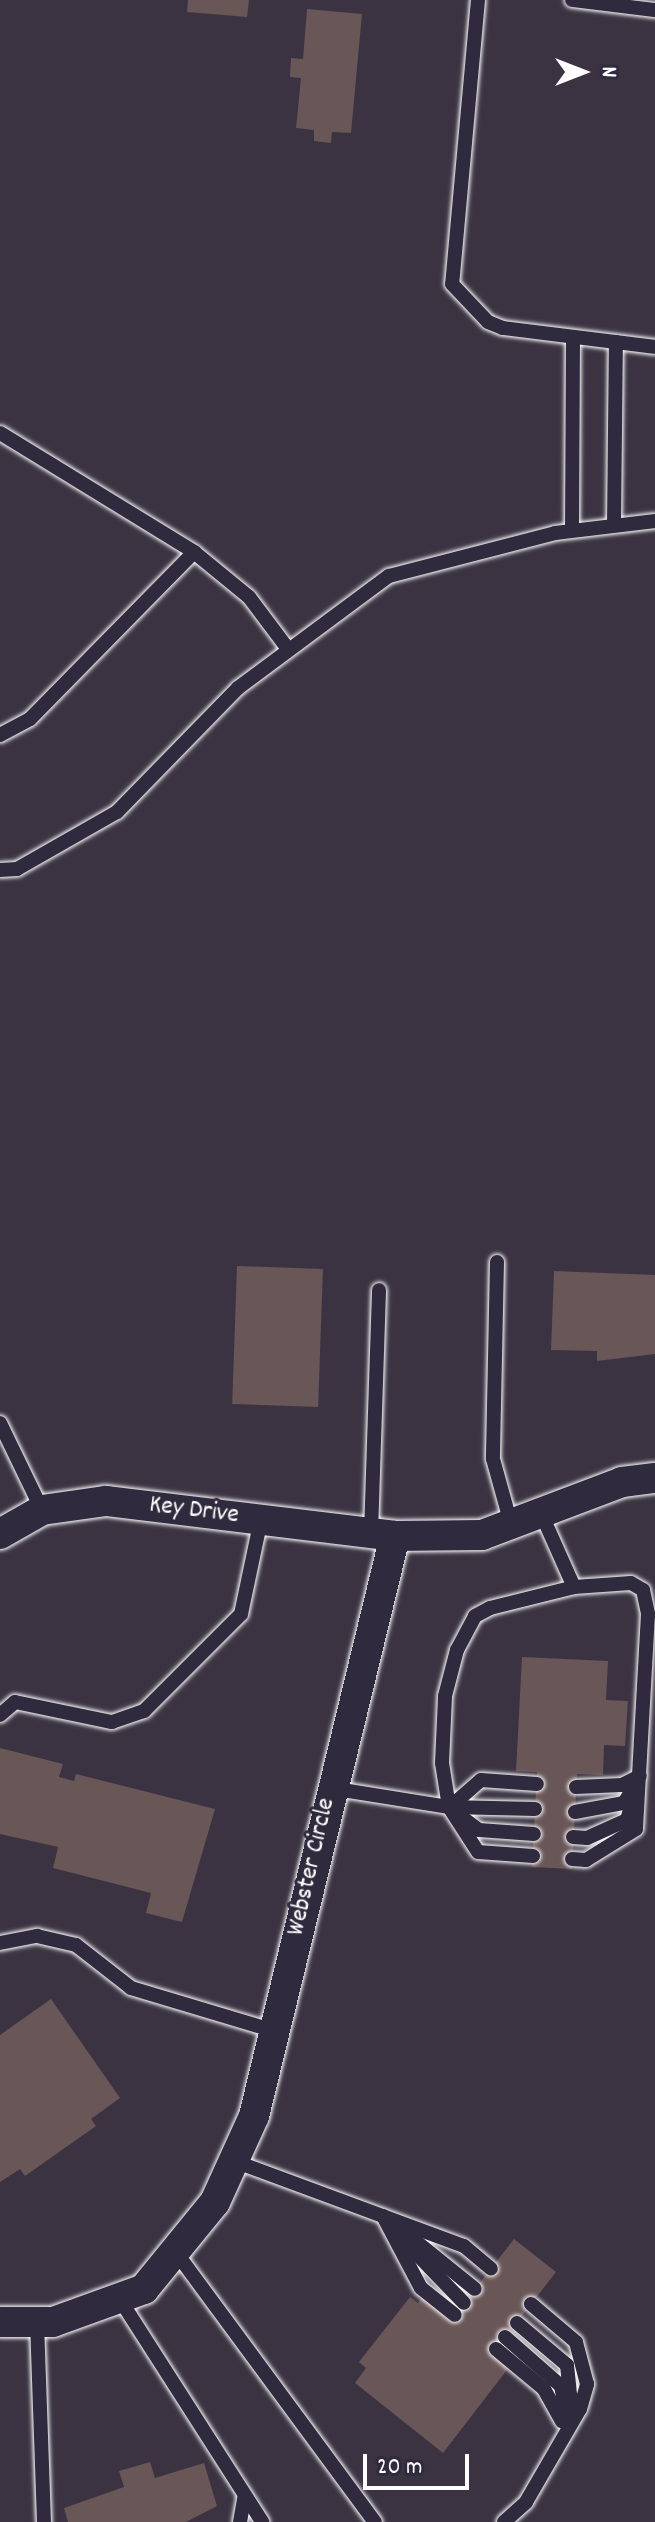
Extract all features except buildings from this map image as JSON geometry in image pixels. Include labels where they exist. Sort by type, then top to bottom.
[{"type":"street","points":[[383,1534],[482,1535],[622,1482],[655,1478]]},
{"type":"street","name":"Key Drive","points":[[0,1534],[42,1510],[106,1501],[383,1534]]},
{"type":"street","name":"Webster Circle","points":[[0,2322],[37,2322],[144,2289],[215,2202],[254,2116],[330,1788],[383,1534]]},
{"type":"lane","points":[[478,0],[452,284],[488,322],[655,347]]},
{"type":"lane","points":[[572,0],[655,10]]},
{"type":"lane","points":[[572,530],[573,337]]},
{"type":"lane","points":[[614,525],[616,342]]},
{"type":"lane","points":[[0,433],[194,552],[249,597],[288,649]]},
{"type":"lane","points":[[0,870],[17,869],[117,812],[238,688],[389,576],[572,530],[655,521]]},
{"type":"lane","points":[[0,735],[30,719],[194,552]]},
{"type":"lane","points":[[497,1262],[493,1459],[511,1524]]},
{"type":"lane","points":[[379,1290],[383,1534]]},
{"type":"lane","points":[[0,1423],[42,1510]]},
{"type":"lane","points":[[541,1513],[574,1587]]},
{"type":"lane","points":[[0,1715],[15,1702],[112,1722],[144,1711],[241,1614],[251,1589],[261,1519]]},
{"type":"lane","points":[[533,1856],[478,1852],[449,1807],[442,1763],[445,1696],[464,1630],[490,1608],[574,1587],[631,1583],[643,1590],[641,1776],[636,1829],[597,1855],[572,1859]]},
{"type":"lane","points":[[576,1787],[622,1785],[641,1776]]},
{"type":"lane","points":[[575,1812],[624,1803],[641,1776]]},
{"type":"lane","points":[[573,1837],[587,1838],[627,1820],[641,1776]]},
{"type":"lane","points":[[449,1807],[481,1780],[537,1784]]},
{"type":"lane","points":[[330,1788],[449,1807],[535,1809]]},
{"type":"lane","points":[[449,1807],[479,1830],[534,1834]]},
{"type":"lane","points":[[0,1943],[37,1936],[76,1945],[131,1988],[274,2031]]},
{"type":"lane","points":[[234,2161],[464,2246],[491,2269]]},
{"type":"lane","points":[[383,2216],[475,2289]]},
{"type":"lane","points":[[383,2216],[421,2288],[460,2309]]},
{"type":"lane","points":[[175,2251],[375,2522]]},
{"type":"lane","points":[[119,2298],[262,2522]]},
{"type":"lane","points":[[504,2522],[526,2502],[584,2396],[586,2361],[576,2342],[531,2304]]},
{"type":"lane","points":[[37,2322],[46,2522]]},
{"type":"lane","points":[[517,2323],[567,2365],[574,2404],[566,2432]]},
{"type":"lane","points":[[500,2343],[544,2389],[566,2432]]},
{"type":"lane","points":[[240,2522],[245,2495]]},
{"type":"lane","points":[[245,2495],[247,2522]]},
{"type":"lane","points":[[245,2495],[254,2522]]},
{"type":"lane","points":[[46,2506],[55,2522]]}]
